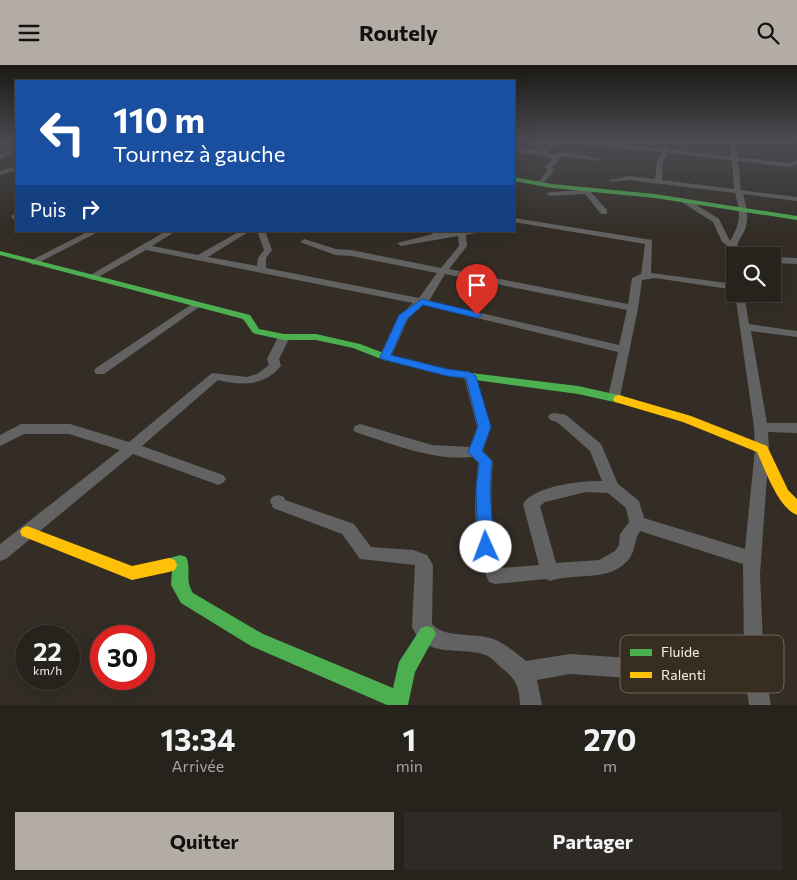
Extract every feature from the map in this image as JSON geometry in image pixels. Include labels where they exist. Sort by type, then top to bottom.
[{"type":"street","points":[[540,183],[551,172]]},
{"type":"street","points":[[658,182],[659,172]]},
{"type":"street","points":[[684,201],[716,221],[726,241],[732,245],[742,227],[744,211],[738,191],[736,172]]},
{"type":"street","points":[[612,181],[629,178],[797,199]]},
{"type":"street","points":[[515,179],[797,218]]},
{"type":"street","points":[[550,194],[587,190]]},
{"type":"street","points":[[587,190],[604,212]]},
{"type":"street","points":[[515,220],[649,242],[646,275]]},
{"type":"street","points":[[32,262],[94,232]]},
{"type":"street","points":[[92,277],[170,232]]},
{"type":"street","points":[[201,257],[244,232]]},
{"type":"street","points":[[261,232],[268,249],[262,258],[261,270]]},
{"type":"street","points":[[434,232],[444,235]]},
{"type":"street","points":[[385,357],[403,317],[422,302],[463,245],[462,232],[401,243]]},
{"type":"street","points":[[304,242],[334,252],[352,253],[633,308]]},
{"type":"street","points":[[145,247],[422,302],[624,350]]},
{"type":"street","points":[[0,253],[247,317],[256,331],[284,337],[316,337],[356,346],[385,357],[447,373],[578,390],[614,397],[687,419],[762,449],[783,493],[797,509]]},
{"type":"street","points":[[781,261],[797,261]]},
{"type":"street","points":[[614,397],[638,278],[646,275],[726,286]]},
{"type":"street","points":[[740,302],[761,427],[762,449],[751,575],[753,635]]},
{"type":"street","points":[[100,371],[195,305]]},
{"type":"street","points":[[745,327],[797,334]]},
{"type":"street","points":[[0,554],[131,448],[216,376],[239,382],[267,375],[275,366],[273,359],[284,337]]},
{"type":"street","points":[[470,376],[484,427],[475,452]]},
{"type":"street","points":[[475,452],[486,461],[483,489],[486,547],[495,576],[550,573],[602,567],[621,556],[627,547],[628,534],[636,523],[633,505],[612,487],[596,448],[561,418],[554,417]]},
{"type":"street","points":[[761,427],[797,428]]},
{"type":"street","points":[[0,441],[21,429],[70,429],[131,448],[218,479]]},
{"type":"street","points":[[360,429],[422,448],[465,454],[475,452]]},
{"type":"street","points":[[550,573],[531,503],[540,497],[586,486],[612,487]]},
{"type":"street","points":[[278,501],[279,504],[348,529],[366,554],[413,557],[421,560],[424,565],[422,627],[427,634],[436,639],[493,648],[524,673],[530,690],[531,705]]},
{"type":"street","points":[[636,523],[672,532],[752,559]]},
{"type":"street","points":[[27,532],[132,573],[180,562],[179,585],[187,598],[257,640],[405,703],[406,669],[427,634]]},
{"type":"street","points":[[524,673],[570,664],[620,667]]},
{"type":"traffic: fast","points":[[515,179],[552,186],[655,196],[797,218]]},
{"type":"traffic: fast","points":[[0,253],[247,317],[256,331],[284,337],[316,337],[356,346],[385,357],[447,373],[578,390],[619,399]]},
{"type":"traffic: fast","points":[[169,565],[180,562],[179,585],[187,598],[257,640],[400,701],[406,669],[427,634]]},
{"type":"traffic: slow","points":[[619,399],[687,419],[762,449],[783,493],[797,509]]},
{"type":"traffic: slow","points":[[27,532],[132,573],[169,565]]},
{"type":"route","points":[[477,315],[422,302],[403,317],[385,357],[447,373],[470,376],[484,427],[475,452],[486,461],[483,489],[486,547]]}]
